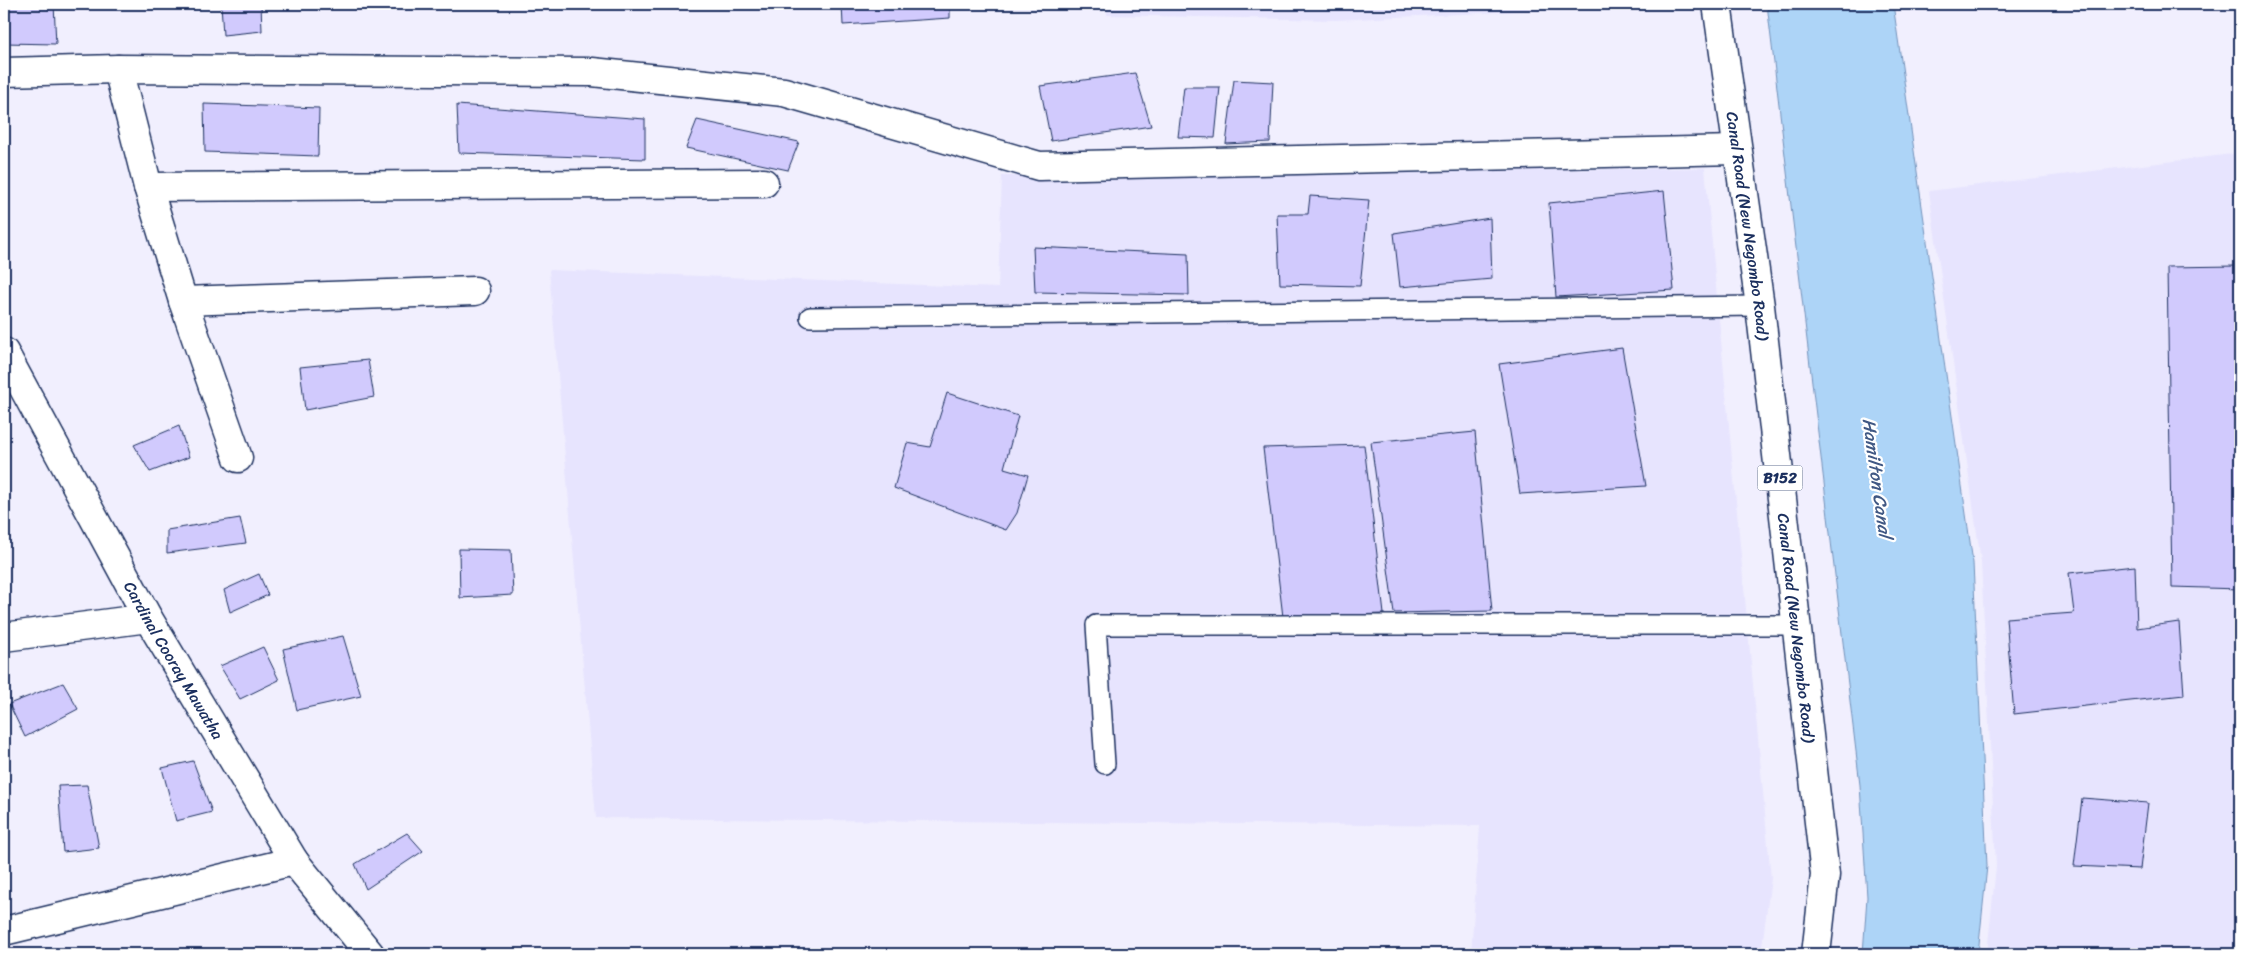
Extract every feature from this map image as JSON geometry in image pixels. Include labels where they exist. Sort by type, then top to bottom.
[{"type":"street","name":"Canal Road (New Negombo Road)","points":[[1717,4],[1736,150],[1760,306],[1825,875],[1816,954]]},
{"type":"street","points":[[4,72],[118,69],[592,72],[784,92],[1039,166],[1736,150]]},
{"type":"street","points":[[118,69],[148,187],[183,301],[238,458]]},
{"type":"street","points":[[148,187],[764,183]]},
{"type":"street","points":[[183,301],[475,292]]},
{"type":"street","name":"Cardinal Cooray Mawatha","points":[[4,352],[148,618],[294,861],[370,954]]},
{"type":"street","points":[[4,637],[148,618]]},
{"type":"street","points":[[4,931],[294,861]]},
{"type":"lane","points":[[810,317],[1760,306]]},
{"type":"lane","points":[[1105,764],[1096,625],[1797,624]]},
{"type":"shaded area","points":[[1107,4],[1671,4],[1335,20],[1107,15]]},
{"type":"shaded area","points":[[2240,153],[2240,954],[1987,954],[1996,866],[1981,562],[1929,191]]},
{"type":"shaded area","points":[[1705,168],[1771,878],[1761,954],[1471,954],[1480,826],[596,818],[549,270],[998,288],[1002,176]]},
{"type":"water","name":"Hamilton Canal","points":[[1767,4],[1893,4],[1973,563],[1987,866],[1978,954],[1863,954],[1867,897],[1860,785]]},
{"type":"building","points":[[4,4],[54,4],[56,44],[4,43]]},
{"type":"building","points":[[221,4],[261,4],[262,31],[223,35]]},
{"type":"building","points":[[842,4],[950,4],[950,18],[843,25]]},
{"type":"building","points":[[1135,73],[1151,126],[1051,141],[1040,86]]},
{"type":"building","points":[[1234,80],[1273,82],[1270,142],[1226,144]]},
{"type":"building","points":[[1184,87],[1220,87],[1215,138],[1178,137]]},
{"type":"building","points":[[204,104],[319,108],[318,156],[205,152]]},
{"type":"building","points":[[457,105],[645,119],[645,159],[459,153]]},
{"type":"building","points":[[697,120],[799,142],[788,170],[686,148]]},
{"type":"building","points":[[1664,191],[1674,290],[1556,297],[1549,203]]},
{"type":"building","points":[[1310,196],[1369,200],[1360,286],[1280,284],[1277,214],[1308,214]]},
{"type":"building","points":[[1490,218],[1492,279],[1400,287],[1394,233]]},
{"type":"building","points":[[1033,247],[1188,254],[1189,295],[1035,292]]},
{"type":"building","points":[[2237,266],[2240,416],[2240,589],[2172,587],[2167,267]]},
{"type":"building","points":[[1622,348],[1646,486],[1520,494],[1499,364]]},
{"type":"building","points":[[368,360],[374,397],[305,410],[300,367]]},
{"type":"building","points":[[947,393],[1018,416],[1004,468],[1028,475],[1017,513],[1006,530],[894,488],[907,443],[930,447]]},
{"type":"building","points":[[179,426],[189,457],[150,472],[134,445]]},
{"type":"building","points":[[1475,432],[1492,611],[1394,613],[1371,442]]},
{"type":"building","points":[[1364,445],[1384,614],[1283,617],[1263,448]]},
{"type":"building","points":[[240,518],[246,543],[167,553],[167,530]]},
{"type":"building","points":[[459,549],[511,550],[513,595],[460,598]]},
{"type":"building","points":[[2135,566],[2137,628],[2179,622],[2184,695],[2014,714],[2006,618],[2074,613],[2069,573]]},
{"type":"building","points":[[259,574],[268,595],[230,612],[224,590]]},
{"type":"building","points":[[343,636],[361,696],[297,710],[283,649]]},
{"type":"building","points":[[263,647],[279,680],[240,699],[220,666]]},
{"type":"building","points":[[63,683],[78,709],[25,737],[9,704]]},
{"type":"building","points":[[193,761],[212,812],[176,821],[162,768]]},
{"type":"building","points":[[87,785],[99,848],[63,852],[58,786]]},
{"type":"building","points":[[2082,798],[2148,803],[2140,869],[2074,866]]},
{"type":"building","points":[[407,833],[423,851],[366,889],[355,864]]}]
